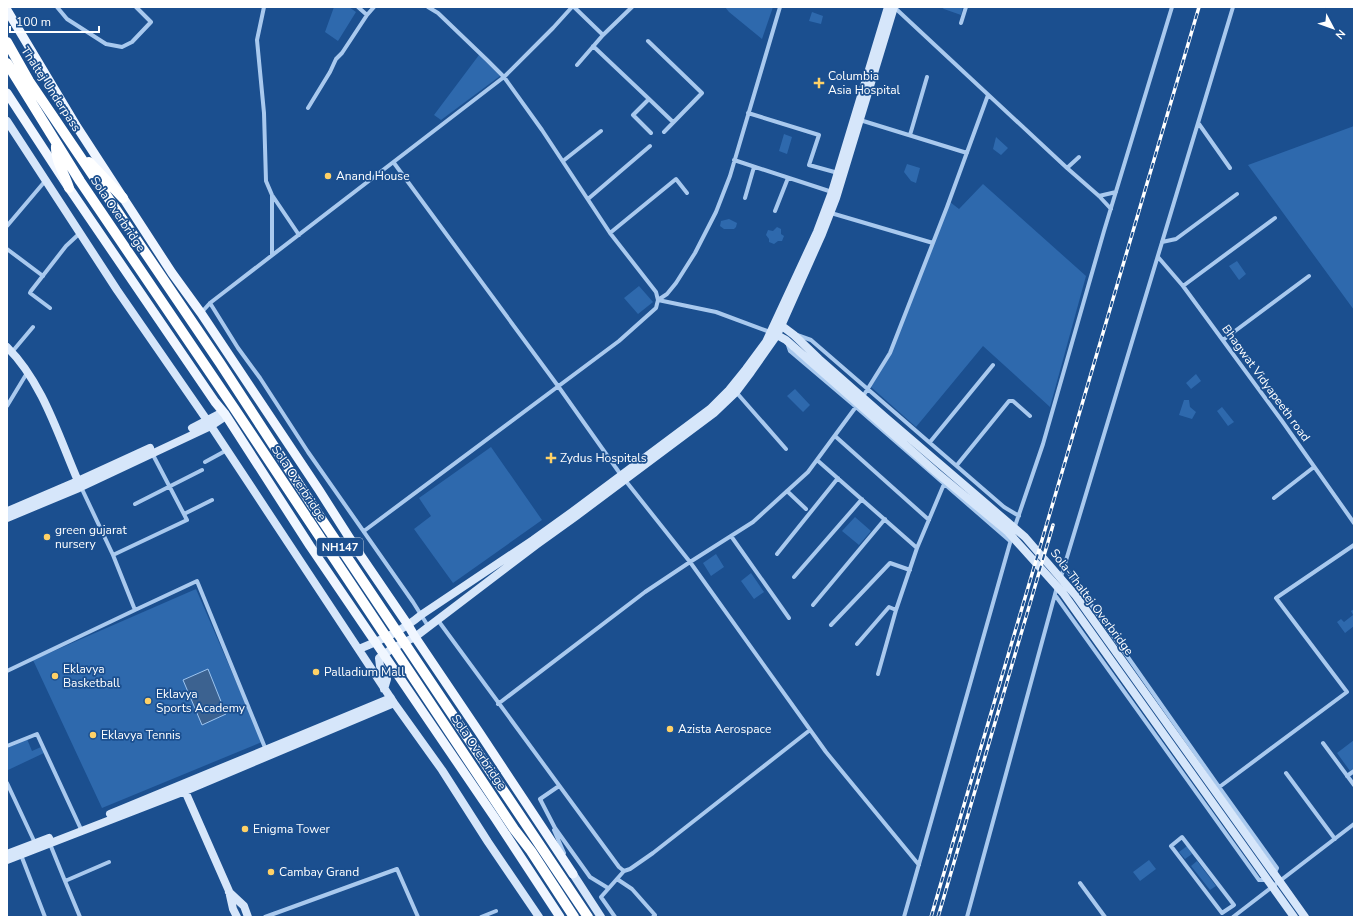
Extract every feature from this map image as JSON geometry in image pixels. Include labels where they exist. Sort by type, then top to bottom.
[{"type":"highway","name":"Thaltej Underpass","points":[[7,42],[29,81],[61,127],[74,149]]},
{"type":"highway","name":"Thaltej Underpass","points":[[7,63],[56,142]]},
{"type":"highway","points":[[56,142],[56,156],[69,188]]},
{"type":"highway","name":"Sola Overbridge","points":[[56,142],[83,185],[574,917]]},
{"type":"highway","points":[[74,149],[83,155],[123,198]]},
{"type":"highway","name":"Sola Overbridge","points":[[74,149],[220,363],[357,572],[588,917]]},
{"type":"main road","points":[[7,10],[77,127],[172,273],[201,313],[573,874]]},
{"type":"main road","points":[[7,93],[69,188],[214,402],[225,414],[310,546],[384,653],[560,917]]},
{"type":"street","points":[[57,7],[67,19],[106,44],[122,47],[132,42],[151,22],[136,7]]},
{"type":"street","points":[[264,7],[257,40],[257,52],[261,75],[264,113],[266,181],[272,195],[299,235]]},
{"type":"street","points":[[358,7],[367,15]]},
{"type":"street","points":[[308,108],[330,72],[336,59],[342,53],[374,7]]},
{"type":"street","points":[[364,531],[619,341],[656,308],[658,300],[656,292],[610,233],[542,130],[504,78],[438,13],[428,7]]},
{"type":"street","points":[[201,313],[210,303],[504,78],[573,7],[603,35]]},
{"type":"street","points":[[576,65],[603,35],[632,7]]},
{"type":"street","points":[[658,300],[667,294],[676,283],[695,253],[716,212],[730,176],[780,7]]},
{"type":"street","points":[[359,650],[408,625],[533,540],[714,413],[736,392],[751,372],[774,333],[826,212],[888,7]]},
{"type":"street","points":[[778,323],[831,213],[894,7],[1099,196],[1111,209]]},
{"type":"street","points":[[961,23],[966,7]]},
{"type":"street","points":[[904,917],[1010,541],[1043,444],[1116,192],[1172,7]]},
{"type":"street","points":[[967,917],[1055,595],[1199,124],[1233,7]]},
{"type":"street","points":[[648,41],[702,93],[664,132]]},
{"type":"street","points":[[593,46],[673,122]]},
{"type":"street","points":[[910,135],[927,77]]},
{"type":"street","points":[[498,704],[645,592],[753,522],[808,472],[856,407],[890,353],[988,95]]},
{"type":"street","points":[[649,99],[633,115],[651,133]]},
{"type":"street","points":[[748,113],[819,135],[809,165],[838,173]]},
{"type":"street","points":[[860,120],[967,153]]},
{"type":"street","points":[[7,121],[117,290],[227,450],[392,701],[442,770],[488,842],[539,917]]},
{"type":"street","points":[[1199,124],[1230,168]]},
{"type":"street","points":[[563,161],[601,131]]},
{"type":"street","points":[[588,199],[650,146]]},
{"type":"street","points":[[1067,168],[1080,156]]},
{"type":"street","points":[[734,160],[832,192]]},
{"type":"street","points":[[394,163],[558,386],[623,478],[690,562],[826,752],[919,866]]},
{"type":"street","points":[[745,198],[754,167]]},
{"type":"street","points":[[776,211],[788,178]]},
{"type":"street","points":[[610,233],[676,179],[687,193]]},
{"type":"street","points":[[7,226],[46,180]]},
{"type":"street","points":[[1099,196],[1116,192]]},
{"type":"street","points":[[1162,242],[1176,240],[1237,194]]},
{"type":"street","points":[[272,195],[272,255]]},
{"type":"street","points":[[831,213],[932,243]]},
{"type":"street","points":[[1183,286],[1275,218]]},
{"type":"street","points":[[50,308],[30,293],[66,246],[80,232]]},
{"type":"street","points":[[7,249],[43,276]]},
{"type":"street","name":"Bhagwat Vidyapeeth road","points":[[1158,257],[1183,286],[1223,340],[1354,523]]},
{"type":"street","points":[[1223,340],[1309,276]]},
{"type":"street","points":[[658,300],[716,312],[774,333],[817,362]]},
{"type":"street","points":[[210,303],[238,348],[260,378],[308,452],[413,602],[428,626]]},
{"type":"street","points":[[778,323],[794,334],[810,340],[868,388],[1004,507],[1019,516]]},
{"type":"street","points":[[33,327],[9,350],[27,373],[44,401],[79,484],[113,555],[135,610]]},
{"type":"street","points":[[384,689],[387,679],[380,666],[379,658],[384,653],[415,637],[623,478],[710,409],[729,390],[774,333]]},
{"type":"street","points":[[794,334],[817,362]]},
{"type":"street","points":[[786,340],[790,351],[1010,541]]},
{"type":"street","name":"Sola-Thaltej Overbridge","points":[[817,362],[1025,537],[1076,596],[1216,789],[1264,869]]},
{"type":"street","name":"Sola-Thaltej Overbridge","points":[[817,362],[936,472],[1008,532],[1063,593],[1264,869]]},
{"type":"street","points":[[930,442],[992,366]]},
{"type":"street","points":[[7,406],[27,373]]},
{"type":"street","points":[[736,392],[786,449]]},
{"type":"street","points":[[957,466],[1009,401],[1013,401],[1030,416]]},
{"type":"street","points":[[7,512],[79,484],[152,453],[209,424],[225,414]]},
{"type":"street","points":[[7,518],[209,424]]},
{"type":"street","points":[[835,436],[929,520]]},
{"type":"street","points":[[204,462],[227,450]]},
{"type":"street","points":[[113,555],[187,520],[152,453]]},
{"type":"street","points":[[817,460],[917,548]]},
{"type":"street","points":[[1274,498],[1314,467]]},
{"type":"street","points":[[135,504],[202,470]]},
{"type":"street","points":[[777,554],[838,478]]},
{"type":"street","points":[[878,674],[896,610],[917,548],[944,484]]},
{"type":"street","points":[[787,491],[806,509]]},
{"type":"street","points":[[794,577],[862,499]]},
{"type":"street","points":[[184,514],[212,500]]},
{"type":"street","points":[[813,605],[885,519]]},
{"type":"street","points":[[731,536],[789,618]]},
{"type":"street","points":[[1216,789],[1347,692],[1276,598],[1354,545]]},
{"type":"street","points":[[831,625],[890,563],[910,570]]},
{"type":"street","points":[[1055,595],[1259,880],[1270,878],[1277,868],[1216,789],[1064,566]]},
{"type":"street","points":[[7,671],[197,581],[267,753]]},
{"type":"street","points":[[857,644],[889,607],[896,610]]},
{"type":"street","points":[[437,619],[498,704],[619,867],[624,871]]},
{"type":"street","points":[[7,854],[80,827],[267,753],[392,701]]},
{"type":"street","points":[[615,917],[601,897],[624,871],[630,869],[653,853],[810,730]]},
{"type":"street","points":[[7,746],[37,734],[80,827]]},
{"type":"street","points":[[1323,743],[1354,785]]},
{"type":"street","points":[[7,860],[185,791],[267,753]]},
{"type":"street","points":[[1347,776],[1354,771]]},
{"type":"street","points":[[1286,773],[1335,839]]},
{"type":"street","points":[[7,783],[36,843]]},
{"type":"street","points":[[540,799],[559,786]]},
{"type":"street","points":[[185,791],[229,891],[233,909],[237,917]]},
{"type":"street","points":[[540,799],[573,874],[601,917]]},
{"type":"street","points":[[540,799],[555,828],[590,877],[608,888]]},
{"type":"street","points":[[1227,910],[1232,917],[1238,914],[1354,824]]},
{"type":"street","points":[[1232,906],[1222,913],[1171,846],[1182,837],[1234,905],[1232,906],[1238,914]]},
{"type":"street","points":[[50,844],[80,917]]},
{"type":"street","points":[[21,855],[45,917]]},
{"type":"street","points":[[65,881],[109,862]]},
{"type":"street","points":[[1264,869],[1270,878],[1305,917]]},
{"type":"street","points":[[265,917],[279,915],[397,870],[418,917]]},
{"type":"street","points":[[617,879],[632,889],[655,915],[653,917]]},
{"type":"street","points":[[1080,883],[1105,917]]},
{"type":"street","points":[[1276,885],[1294,917]]},
{"type":"street","points":[[229,891],[244,906],[248,917]]},
{"type":"street","points":[[481,917],[496,911]]},
{"type":"shaded area","points":[[334,7],[349,7],[356,12],[338,41],[325,32]]},
{"type":"shaded area","points":[[725,7],[773,7],[762,39],[729,12]]},
{"type":"shaded area","points":[[941,7],[963,7],[961,15]]},
{"type":"shaded area","points":[[812,12],[823,16],[821,24],[809,21]]},
{"type":"shaded area","points":[[479,55],[500,76],[441,120],[434,115]]},
{"type":"shaded area","points":[[1354,126],[1354,310],[1248,165]]},
{"type":"shaded area","points":[[784,134],[792,137],[787,154],[779,151]]},
{"type":"shaded area","points":[[996,137],[1008,148],[1001,155],[993,149]]},
{"type":"shaded area","points":[[907,164],[920,168],[916,183],[911,181],[904,172]]},
{"type":"shaded area","points":[[983,184],[1086,276],[1050,407],[983,346],[916,427],[871,387],[891,353],[950,202],[959,209]]},
{"type":"shaded area","points":[[729,219],[737,223],[734,229],[724,229],[720,226],[721,221]]},
{"type":"shaded area","points":[[777,227],[781,229],[781,234],[784,236],[782,241],[778,241],[774,244],[769,242],[766,235],[768,230],[773,231]]},
{"type":"shaded area","points":[[1237,261],[1246,274],[1239,280],[1229,266]]},
{"type":"shaded area","points":[[639,286],[653,302],[638,314],[624,298]]},
{"type":"shaded area","points":[[1196,374],[1201,381],[1191,389],[1186,383]]},
{"type":"shaded area","points":[[795,389],[810,405],[803,412],[787,396]]},
{"type":"shaded area","points":[[1184,400],[1189,400],[1190,407],[1196,412],[1192,419],[1179,415]]},
{"type":"shaded area","points":[[1222,407],[1234,422],[1228,426],[1217,411]]},
{"type":"shaded area","points":[[491,447],[542,520],[453,583],[414,529],[431,516],[419,498]]},
{"type":"shaded area","points":[[855,517],[871,531],[859,545],[842,531]]},
{"type":"shaded area","points":[[716,554],[724,567],[711,576],[703,563]]},
{"type":"shaded area","points":[[751,573],[764,592],[754,599],[741,581]]},
{"type":"shaded area","name":"Eklavya Sports Academy","points":[[196,589],[262,742],[102,808],[33,660]]},
{"type":"shaded area","points":[[1354,609],[1354,626],[1345,633],[1337,622],[1341,619],[1344,622],[1353,615],[1351,611]]},
{"type":"shaded area","points":[[208,669],[226,714],[202,725],[183,680]]},
{"type":"shaded area","points":[[27,739],[32,751],[41,747],[44,753],[8,770],[7,748]]},
{"type":"shaded area","points":[[1354,740],[1354,768],[1350,771],[1337,753]]},
{"type":"shaded area","points":[[1187,846],[1192,854],[1185,859],[1179,852]]},
{"type":"shaded area","points":[[1149,860],[1156,869],[1140,881],[1133,872]]},
{"type":"shaded area","points":[[1197,861],[1216,886],[1210,890],[1191,866]]},
{"type":"railway","points":[[931,917],[1199,7]]},
{"type":"railway","points":[[938,917],[1053,525]]},
{"type":"place","name":"Columbia Asia Hospital","points":[[819,83]]},
{"type":"place","name":"Anand House","points":[[328,176]]},
{"type":"place","name":"Zydus Hospitals","points":[[551,458]]},
{"type":"place","name":"green gujarat nursery","points":[[47,537]]},
{"type":"place","name":"Palladium Mall","points":[[316,672]]},
{"type":"place","name":"Eklavya Basketball","points":[[55,676]]},
{"type":"place","name":"Eklavya Sports Academy","points":[[148,701]]},
{"type":"place","name":"Azista Aerospace","points":[[670,729]]},
{"type":"place","name":"Eklavya Tennis","points":[[93,735]]},
{"type":"place","name":"Enigma Tower","points":[[245,829]]},
{"type":"place","name":"Cambay Grand","points":[[271,872]]}]
